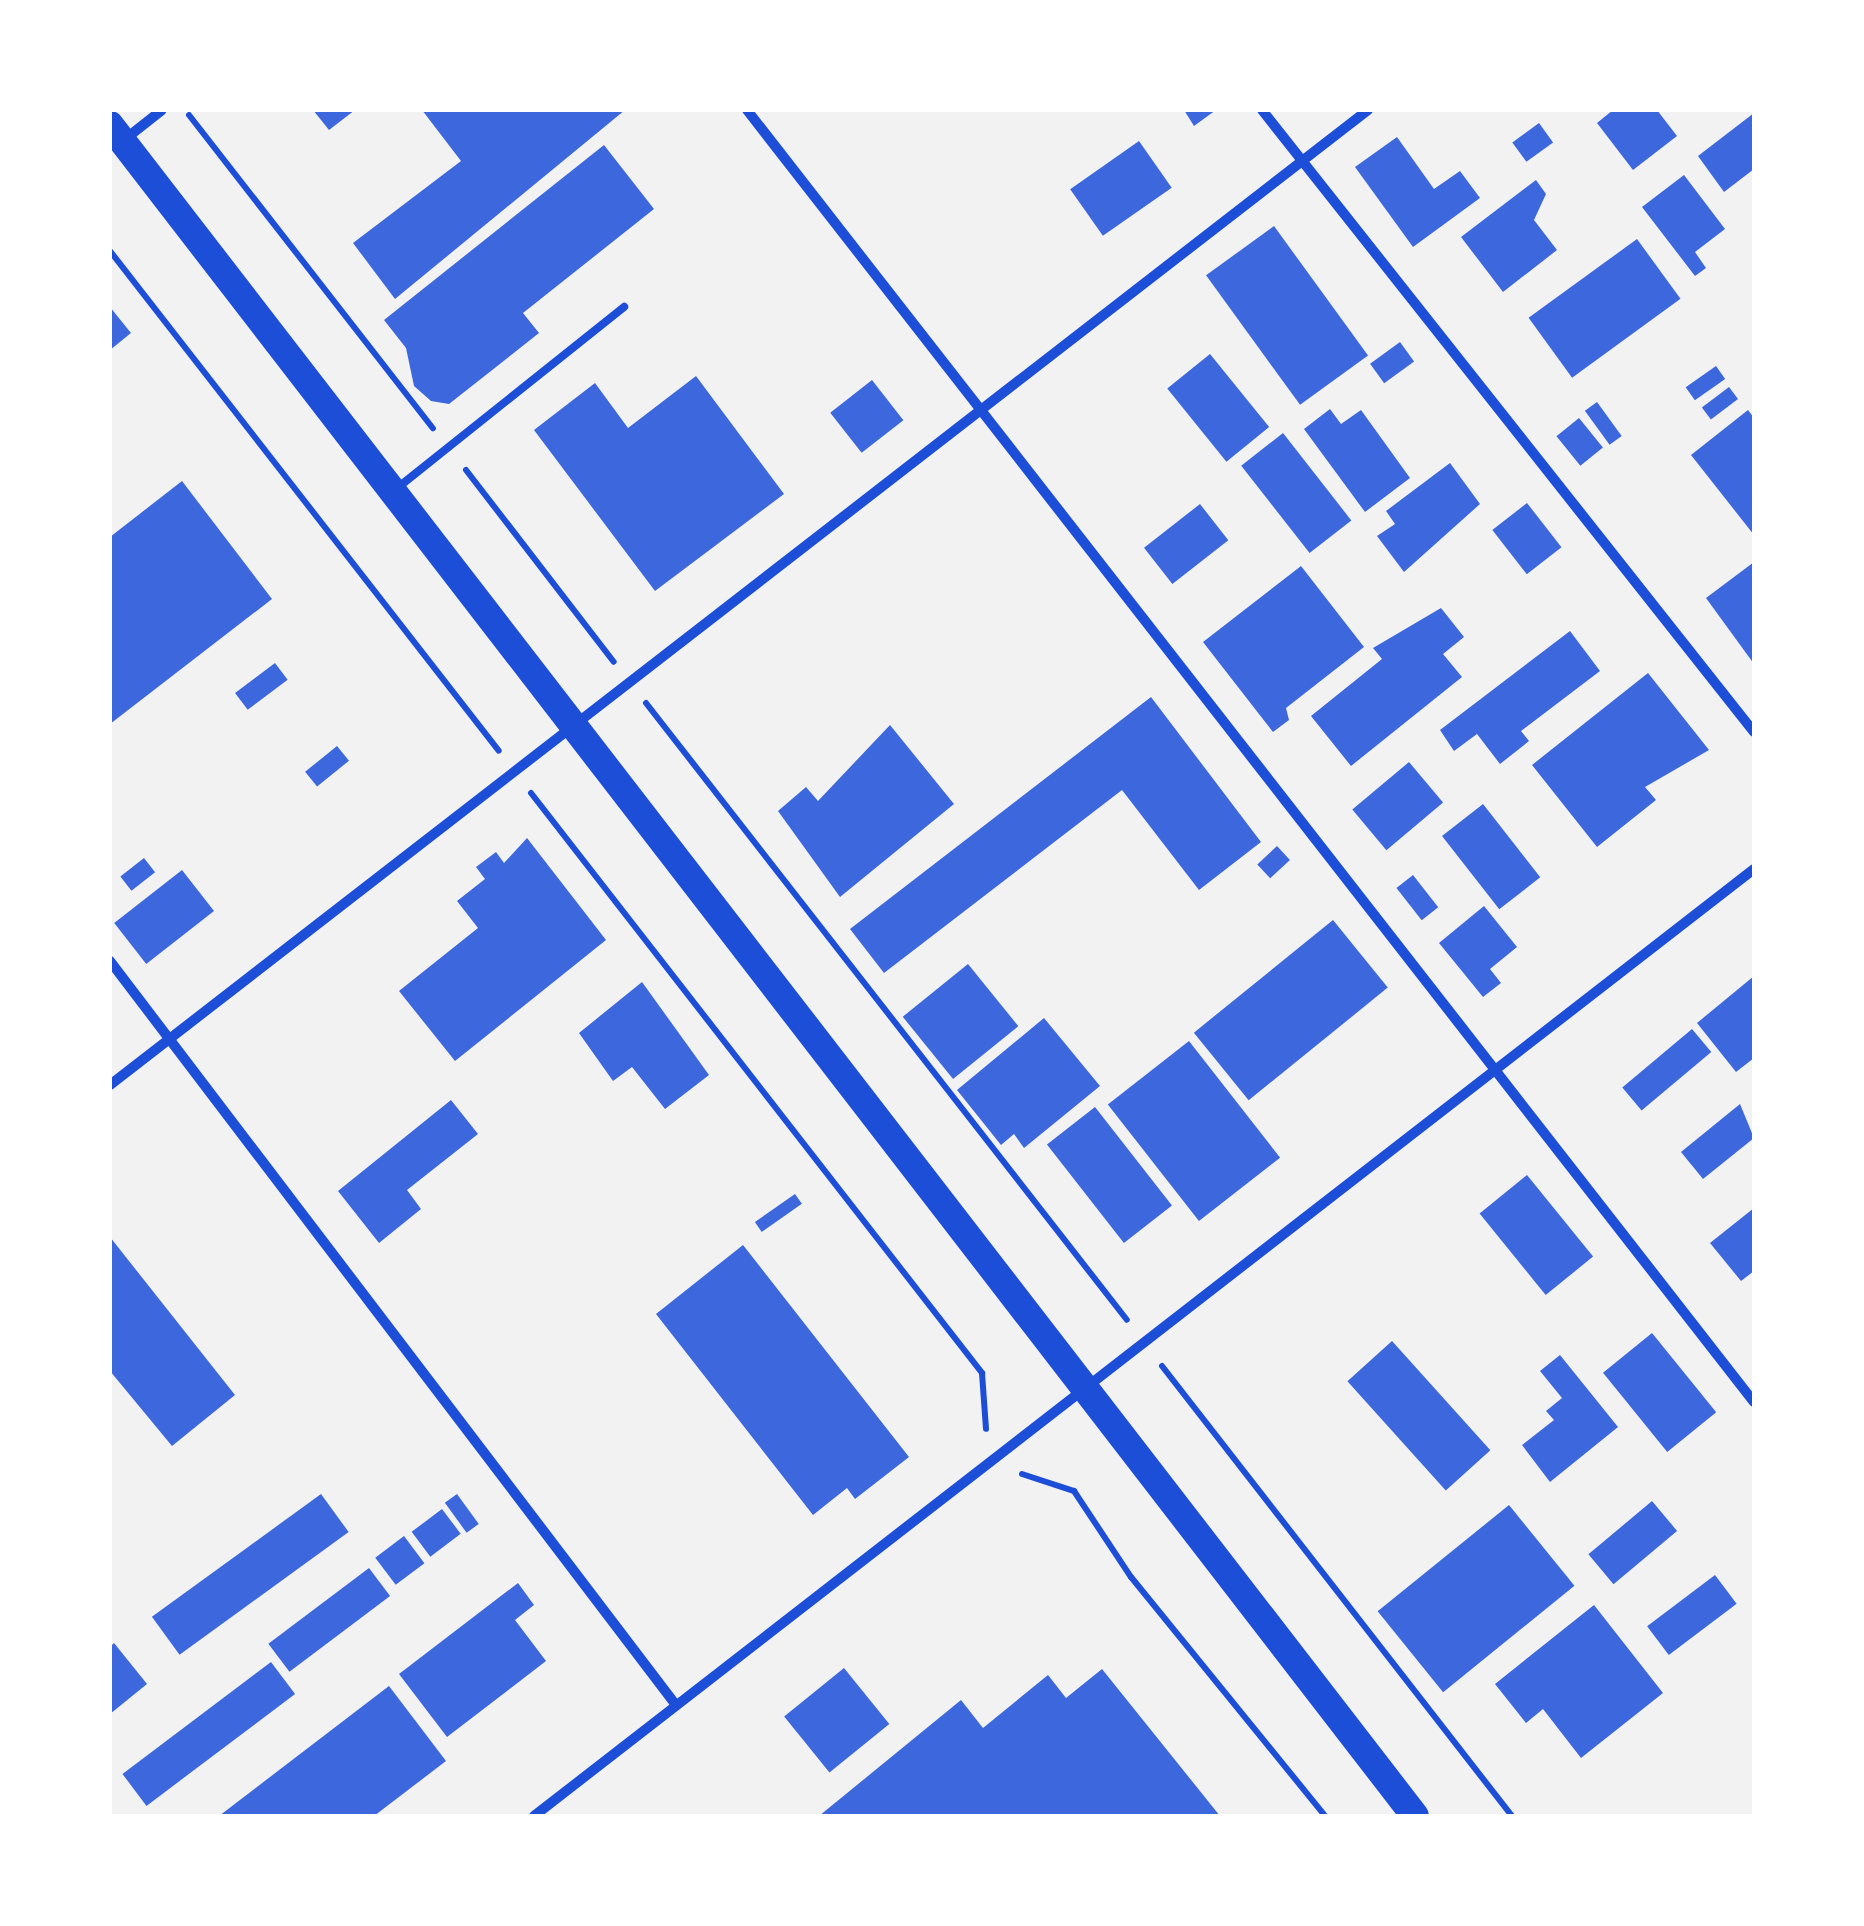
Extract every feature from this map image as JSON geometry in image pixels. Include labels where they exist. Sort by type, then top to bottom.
[{"type":"highway","points":[[116,133],[579,722],[1415,1816]]},
{"type":"street","points":[[116,133],[162,110]]},
{"type":"street","points":[[747,110],[1498,1067],[1754,1402]]},
{"type":"street","points":[[1262,110],[1754,732]]},
{"type":"street","points":[[110,1085],[1368,110]]},
{"type":"street","points":[[534,1816],[1754,869]]},
{"type":"street","points":[[110,961],[676,1705]]},
{"type":"lane","points":[[396,489],[624,307]]},
{"type":"path","points":[[185,110],[1512,1816]]},
{"type":"path","points":[[110,251],[982,1373],[982,1425],[1030,1484],[1074,1490],[1132,1577],[1326,1816]]},
{"type":"building","points":[[313,110],[355,110],[329,130]]},
{"type":"building","points":[[422,110],[625,110],[395,299],[353,243],[461,161]]},
{"type":"building","points":[[1184,110],[1216,110],[1194,126]]},
{"type":"building","points":[[1613,110],[1657,110],[1677,136],[1633,170],[1597,123]]},
{"type":"building","points":[[1754,113],[1754,169],[1724,192],[1698,156]]},
{"type":"building","points":[[1539,123],[1553,142],[1526,162],[1512,142]]},
{"type":"building","points":[[1397,137],[1434,189],[1460,171],[1480,198],[1413,247],[1355,167]]},
{"type":"building","points":[[1139,141],[1172,188],[1103,236],[1070,189]]},
{"type":"building","points":[[604,145],[654,209],[523,313],[539,333],[449,404],[431,401],[414,386],[406,348],[384,320]]},
{"type":"building","points":[[1684,175],[1725,229],[1695,252],[1706,268],[1695,276],[1642,207]]},
{"type":"building","points":[[1536,180],[1546,194],[1534,220],[1557,250],[1503,292],[1461,237]]},
{"type":"building","points":[[1274,226],[1368,355],[1300,405],[1206,275]]},
{"type":"building","points":[[1637,239],[1680,299],[1572,378],[1529,318]]},
{"type":"building","points":[[110,307],[131,333],[110,350]]},
{"type":"building","points":[[1400,342],[1414,361],[1384,383],[1370,364]]},
{"type":"building","points":[[1210,354],[1269,427],[1226,462],[1167,389]]},
{"type":"building","points":[[1716,366],[1725,379],[1695,400],[1686,387]]},
{"type":"building","points":[[696,376],[784,494],[655,591],[534,430],[595,383],[628,428]]},
{"type":"building","points":[[872,380],[903,420],[862,453],[830,413]]},
{"type":"building","points":[[1729,387],[1738,399],[1711,419],[1702,407]]},
{"type":"building","points":[[1597,402],[1622,436],[1610,445],[1585,411]]},
{"type":"building","points":[[1330,409],[1341,424],[1361,410],[1410,478],[1365,512],[1304,429]]},
{"type":"building","points":[[1748,410],[1754,418],[1754,535],[1691,455]]},
{"type":"building","points":[[1579,418],[1603,448],[1580,466],[1556,436]]},
{"type":"building","points":[[1283,433],[1351,520],[1310,553],[1241,466]]},
{"type":"building","points":[[1450,463],[1480,504],[1404,572],[1377,536],[1395,524],[1386,511]]},
{"type":"building","points":[[182,481],[272,599],[110,724],[110,537]]},
{"type":"building","points":[[1527,503],[1561,547],[1527,574],[1492,530]]},
{"type":"building","points":[[1200,504],[1228,540],[1172,584],[1144,548]]},
{"type":"building","points":[[1754,562],[1754,664],[1706,598]]},
{"type":"building","points":[[1301,566],[1364,647],[1286,708],[1289,720],[1273,732],[1203,642]]},
{"type":"building","points":[[1441,608],[1464,637],[1443,654],[1462,677],[1351,766],[1311,716],[1382,659],[1373,648]]},
{"type":"building","points":[[1570,631],[1600,671],[1521,731],[1529,741],[1500,764],[1477,734],[1454,751],[1440,730]]},
{"type":"building","points":[[275,663],[288,680],[248,710],[235,693]]},
{"type":"building","points":[[1648,673],[1709,750],[1645,787],[1656,800],[1597,847],[1532,765]]},
{"type":"building","points":[[1151,697],[1261,842],[1199,890],[1122,790],[884,973],[850,929]]},
{"type":"building","points":[[890,725],[954,804],[840,897],[778,811],[806,787],[818,801]]},
{"type":"building","points":[[337,746],[349,761],[317,787],[305,772]]},
{"type":"building","points":[[1409,762],[1443,803],[1386,850],[1352,810]]},
{"type":"building","points":[[1483,804],[1540,877],[1499,909],[1442,836]]},
{"type":"building","points":[[527,838],[606,940],[455,1061],[399,991],[478,928],[457,901],[485,879],[476,867],[496,852],[504,863]]},
{"type":"building","points":[[1277,846],[1290,860],[1270,878],[1257,864]]},
{"type":"building","points":[[144,858],[155,872],[131,891],[120,876]]},
{"type":"building","points":[[182,870],[214,911],[146,964],[114,923]]},
{"type":"building","points":[[1413,875],[1438,907],[1422,920],[1396,888]]},
{"type":"building","points":[[1484,906],[1517,947],[1490,969],[1501,983],[1483,997],[1439,943]]},
{"type":"building","points":[[1333,920],[1388,988],[1249,1100],[1194,1033]]},
{"type":"building","points":[[968,964],[1018,1026],[953,1079],[903,1017]]},
{"type":"building","points":[[1754,976],[1754,1058],[1736,1072],[1697,1023]]},
{"type":"building","points":[[642,982],[709,1075],[665,1109],[632,1067],[613,1081],[579,1033]]},
{"type":"building","points":[[1044,1018],[1100,1086],[1024,1148],[1014,1134],[1001,1145],[957,1090]]},
{"type":"building","points":[[1692,1029],[1711,1052],[1642,1110],[1622,1087]]},
{"type":"building","points":[[1189,1041],[1280,1158],[1199,1221],[1108,1104]]},
{"type":"building","points":[[451,1100],[478,1134],[407,1190],[421,1209],[379,1243],[338,1191]]},
{"type":"building","points":[[1740,1104],[1754,1138],[1703,1179],[1681,1152]]},
{"type":"building","points":[[1095,1107],[1172,1206],[1124,1243],[1047,1145]]},
{"type":"building","points":[[1527,1175],[1593,1257],[1546,1295],[1480,1213]]},
{"type":"building","points":[[795,1194],[802,1204],[762,1232],[755,1222]]},
{"type":"building","points":[[1754,1208],[1754,1271],[1741,1281],[1710,1243]]},
{"type":"building","points":[[110,1237],[235,1395],[172,1446],[110,1371]]},
{"type":"building","points":[[743,1245],[909,1457],[855,1499],[847,1488],[813,1515],[656,1314]]},
{"type":"building","points":[[1652,1333],[1716,1412],[1667,1452],[1603,1373]]},
{"type":"building","points":[[1392,1341],[1490,1450],[1446,1490],[1347,1381]]},
{"type":"building","points":[[1560,1355],[1618,1427],[1550,1482],[1522,1445],[1554,1420],[1546,1411],[1562,1398],[1540,1371]]},
{"type":"building","points":[[321,1494],[349,1532],[180,1655],[152,1617]]},
{"type":"building","points":[[457,1494],[479,1524],[467,1533],[445,1503]]},
{"type":"building","points":[[1652,1501],[1677,1531],[1613,1584],[1588,1554]]},
{"type":"building","points":[[1509,1505],[1574,1586],[1443,1692],[1378,1611]]},
{"type":"building","points":[[442,1509],[461,1534],[430,1557],[412,1532]]},
{"type":"building","points":[[404,1536],[424,1563],[396,1585],[375,1558]]},
{"type":"building","points":[[369,1568],[390,1596],[289,1672],[268,1644]]},
{"type":"building","points":[[1715,1575],[1737,1604],[1669,1655],[1647,1626]]},
{"type":"building","points":[[518,1583],[534,1605],[515,1620],[546,1661],[447,1737],[399,1674]]},
{"type":"building","points":[[1594,1605],[1663,1693],[1581,1758],[1543,1709],[1526,1723],[1495,1684]]},
{"type":"building","points":[[114,1643],[147,1684],[110,1714],[110,1647]]},
{"type":"building","points":[[271,1662],[295,1694],[147,1806],[122,1774]]},
{"type":"building","points":[[844,1668],[889,1724],[829,1772],[784,1716]]},
{"type":"building","points":[[1102,1669],[1220,1816],[819,1816],[961,1700],[983,1728],[1048,1675],[1066,1698]]},
{"type":"building","points":[[389,1686],[446,1761],[374,1816],[219,1816]]}]
